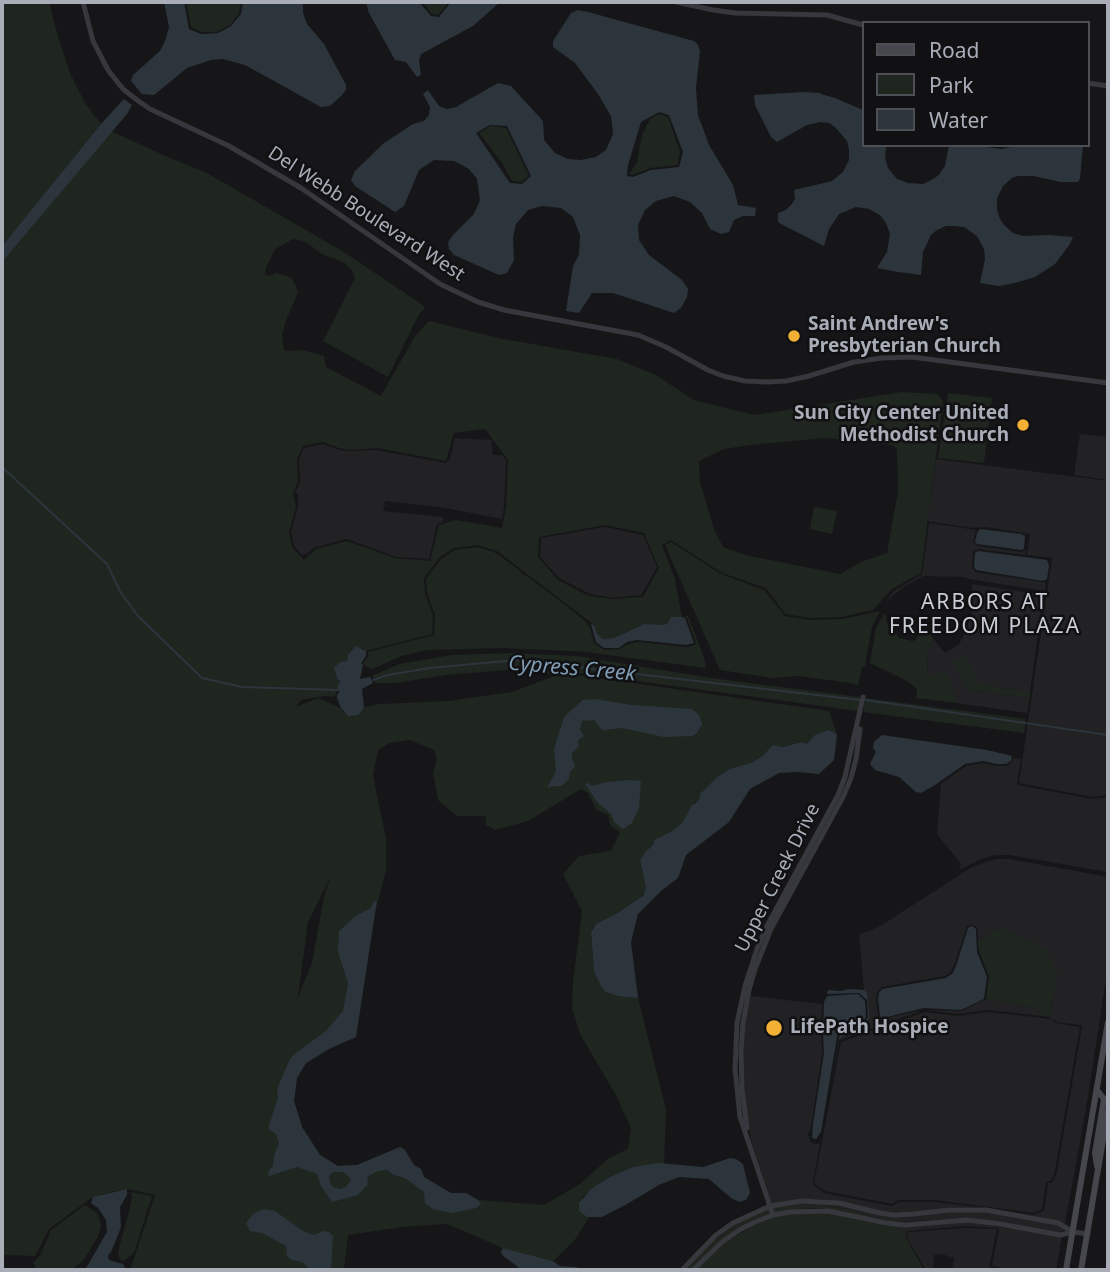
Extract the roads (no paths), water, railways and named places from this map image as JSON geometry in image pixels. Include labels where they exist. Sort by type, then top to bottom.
[{"type":"main road","points":[[1066,1270],[1108,1021]]},
{"type":"main road","points":[[1097,1090],[1104,1098],[1095,1153],[1098,1171]]},
{"type":"main road","points":[[1081,1270],[1108,1110]]},
{"type":"street","name":"Del Webb Boulevard West","points":[[83,2],[93,41],[108,70],[123,89],[137,100],[150,109],[229,146],[289,181],[440,284],[478,302],[504,310],[638,335],[708,370],[745,381],[786,381],[854,362],[912,357],[1108,383]]},
{"type":"street","points":[[676,2],[735,13],[827,15],[862,25]]},
{"type":"street","points":[[1089,83],[1108,86]]},
{"type":"street","name":"Upper Creek Drive","points":[[773,1215],[740,1117],[735,1069],[737,1023],[753,958],[767,926],[838,795],[845,777],[863,697]]},
{"type":"street","points":[[682,1270],[716,1235],[747,1216],[770,1206],[802,1201],[839,1203],[894,1215],[949,1209],[986,1210],[1058,1223],[1073,1232],[1088,1234]]},
{"type":"street","points":[[693,1270],[722,1242],[755,1222],[790,1212],[820,1211],[905,1225],[967,1220],[1060,1236],[1073,1232]]},
{"type":"water","points":[[164,2],[184,2],[189,29],[201,34],[218,33],[231,26],[241,14],[243,2],[303,2],[307,24],[324,44],[346,85],[346,90],[330,106],[321,107],[245,65],[223,59],[187,68],[154,95],[142,94],[131,81],[133,75],[160,51],[165,41],[169,27]]},
{"type":"water","points":[[366,2],[419,2],[431,16],[439,17],[451,2],[500,2],[473,26],[421,54],[421,75],[417,77],[406,62],[395,60],[369,13]]},
{"type":"water","points":[[578,10],[588,12],[694,41],[698,45],[698,115],[709,145],[733,185],[738,205],[756,208],[755,216],[743,216],[734,220],[729,232],[721,234],[710,229],[702,213],[690,202],[674,196],[656,201],[645,210],[638,225],[639,240],[649,255],[682,280],[688,289],[681,308],[674,313],[613,293],[592,293],[579,313],[566,311],[573,266],[579,255],[580,235],[573,217],[561,208],[542,206],[528,210],[516,224],[513,237],[514,260],[507,273],[499,275],[454,255],[448,242],[474,214],[480,200],[477,179],[469,169],[454,161],[434,160],[419,170],[404,206],[395,212],[355,186],[351,180],[355,171],[384,143],[413,124],[424,121],[429,115],[430,107],[423,94],[428,90],[439,106],[447,109],[456,107],[498,83],[511,86],[543,121],[544,140],[555,153],[568,159],[581,160],[596,157],[606,150],[613,134],[611,116],[575,63],[553,47],[553,41],[571,13]],"holes":[[[659,112],[669,115],[683,152],[679,167],[627,176],[641,122]],[[490,125],[507,126],[531,176],[522,184],[510,183],[476,133]]]},
{"type":"water","points":[[820,93],[862,110],[862,147],[886,147],[888,168],[897,179],[908,183],[923,184],[939,175],[945,166],[949,147],[1083,147],[1078,182],[1018,176],[1003,186],[997,198],[1000,219],[1013,233],[1023,236],[1073,237],[1070,244],[1055,264],[1035,277],[999,286],[980,283],[985,259],[984,249],[977,236],[964,227],[946,226],[931,235],[923,252],[921,275],[877,268],[887,252],[890,234],[880,215],[869,209],[856,207],[839,214],[829,229],[824,246],[778,222],[778,213],[791,205],[795,199],[794,190],[832,181],[843,172],[849,160],[847,141],[835,127],[820,122],[807,125],[777,142],[771,137],[755,105],[754,95]]},
{"type":"water","points":[[124,99],[132,105],[127,114],[2,262],[2,246]]},
{"type":"water","points":[[980,529],[1021,534],[1025,536],[1024,548],[1022,550],[977,544],[975,542]]},
{"type":"water","points":[[978,551],[1047,560],[1047,579],[1043,581],[976,570],[975,553]]},
{"type":"water","points":[[671,617],[685,618],[694,643],[686,645],[637,640],[627,642],[619,648],[604,648],[596,642],[591,624],[603,639],[614,638],[644,624],[667,624]]},
{"type":"water","points":[[356,646],[366,651],[361,663],[363,665],[360,679],[370,677],[373,683],[362,689],[364,707],[361,712],[348,716],[337,698],[340,681],[334,667],[347,661],[348,655]]},
{"type":"water","points":[[595,699],[632,705],[692,709],[699,715],[702,724],[692,736],[664,737],[622,728],[602,730],[594,720],[582,721],[580,730],[584,736],[578,740],[579,746],[572,753],[575,766],[569,779],[561,786],[547,788],[556,771],[554,749],[564,717],[583,700]]},
{"type":"water","points":[[828,730],[837,734],[834,760],[819,774],[779,773],[750,789],[729,822],[686,855],[678,878],[638,914],[631,942],[638,998],[606,992],[594,971],[591,932],[596,924],[643,896],[646,888],[640,861],[654,840],[682,823],[700,794],[718,776],[753,762],[773,745],[782,747],[802,742],[807,744],[815,735]]},
{"type":"water","points":[[882,735],[1012,756],[1011,761],[1006,764],[983,761],[965,764],[921,793],[916,792],[899,777],[875,770],[870,764],[876,752],[873,748],[874,742]]},
{"type":"water","points":[[629,780],[641,781],[639,808],[632,823],[623,829],[614,822],[611,814],[598,803],[585,784],[592,786]]},
{"type":"water","points":[[374,901],[377,903],[356,1037],[306,1063],[297,1078],[294,1101],[302,1127],[320,1155],[338,1166],[357,1165],[400,1147],[405,1150],[414,1165],[421,1169],[424,1177],[451,1193],[466,1193],[478,1200],[481,1204],[476,1208],[452,1213],[433,1209],[425,1203],[424,1192],[405,1178],[387,1170],[367,1177],[368,1184],[358,1195],[332,1202],[321,1186],[317,1174],[297,1167],[269,1176],[268,1172],[273,1166],[279,1143],[276,1134],[268,1129],[278,1097],[277,1089],[290,1059],[326,1031],[343,1011],[348,983],[338,952],[339,931],[357,915],[371,908]],"holes":[[[333,1172],[343,1172],[351,1180],[346,1187],[333,1187],[329,1176]]]},
{"type":"water","points":[[972,926],[976,929],[977,952],[987,977],[984,999],[961,1010],[924,1008],[882,1018],[880,1016],[878,999],[882,989],[946,978],[953,973],[968,928]]},
{"type":"water","points":[[828,990],[864,990],[867,993],[869,1013],[867,1029],[843,1036],[839,1040],[830,1089],[840,1033],[864,1024],[868,1017],[867,1000],[859,993],[827,994]]},
{"type":"water","points":[[858,994],[865,1001],[866,1017],[863,1022],[838,1031],[821,1132],[814,1139],[813,1124],[824,1053],[824,1002],[827,996]]},
{"type":"water","points":[[730,1158],[743,1164],[750,1193],[746,1200],[739,1202],[731,1198],[709,1179],[679,1177],[659,1185],[602,1217],[587,1217],[579,1211],[579,1203],[592,1188],[632,1167],[659,1163],[703,1167]]},
{"type":"water","points":[[127,1189],[127,1195],[120,1207],[121,1227],[108,1256],[109,1260],[123,1264],[126,1270],[85,1270],[107,1232],[106,1220],[91,1203],[93,1197]]},
{"type":"water","points":[[264,1209],[275,1211],[303,1231],[314,1235],[323,1231],[329,1232],[333,1236],[331,1270],[311,1270],[302,1262],[287,1256],[286,1246],[262,1233],[250,1231],[246,1223],[253,1214]]},
{"type":"water","points":[[503,1248],[553,1261],[560,1266],[583,1270],[522,1270],[502,1255]]},
{"type":"waterway","name":"Cypress Creek","points":[[2,467],[107,564],[121,593],[138,616],[202,678],[242,687],[341,690]]},
{"type":"waterway","name":"Cypress Creek","points":[[373,680],[430,668],[516,660],[860,700]]},
{"type":"waterway","name":"Cypress Creek","points":[[866,700],[1108,735]]},
{"type":"place","name":"Saint Andrew's Presbyterian Church","points":[[794,336]]},
{"type":"place","name":"Sun City Center United Methodist Church","points":[[1023,425]]},
{"type":"place","name":"LifePath Hospice","points":[[774,1028]]},
{"type":"district","name":"ARBORS AT FREEDOM PLAZA","points":[[985,615]]}]
